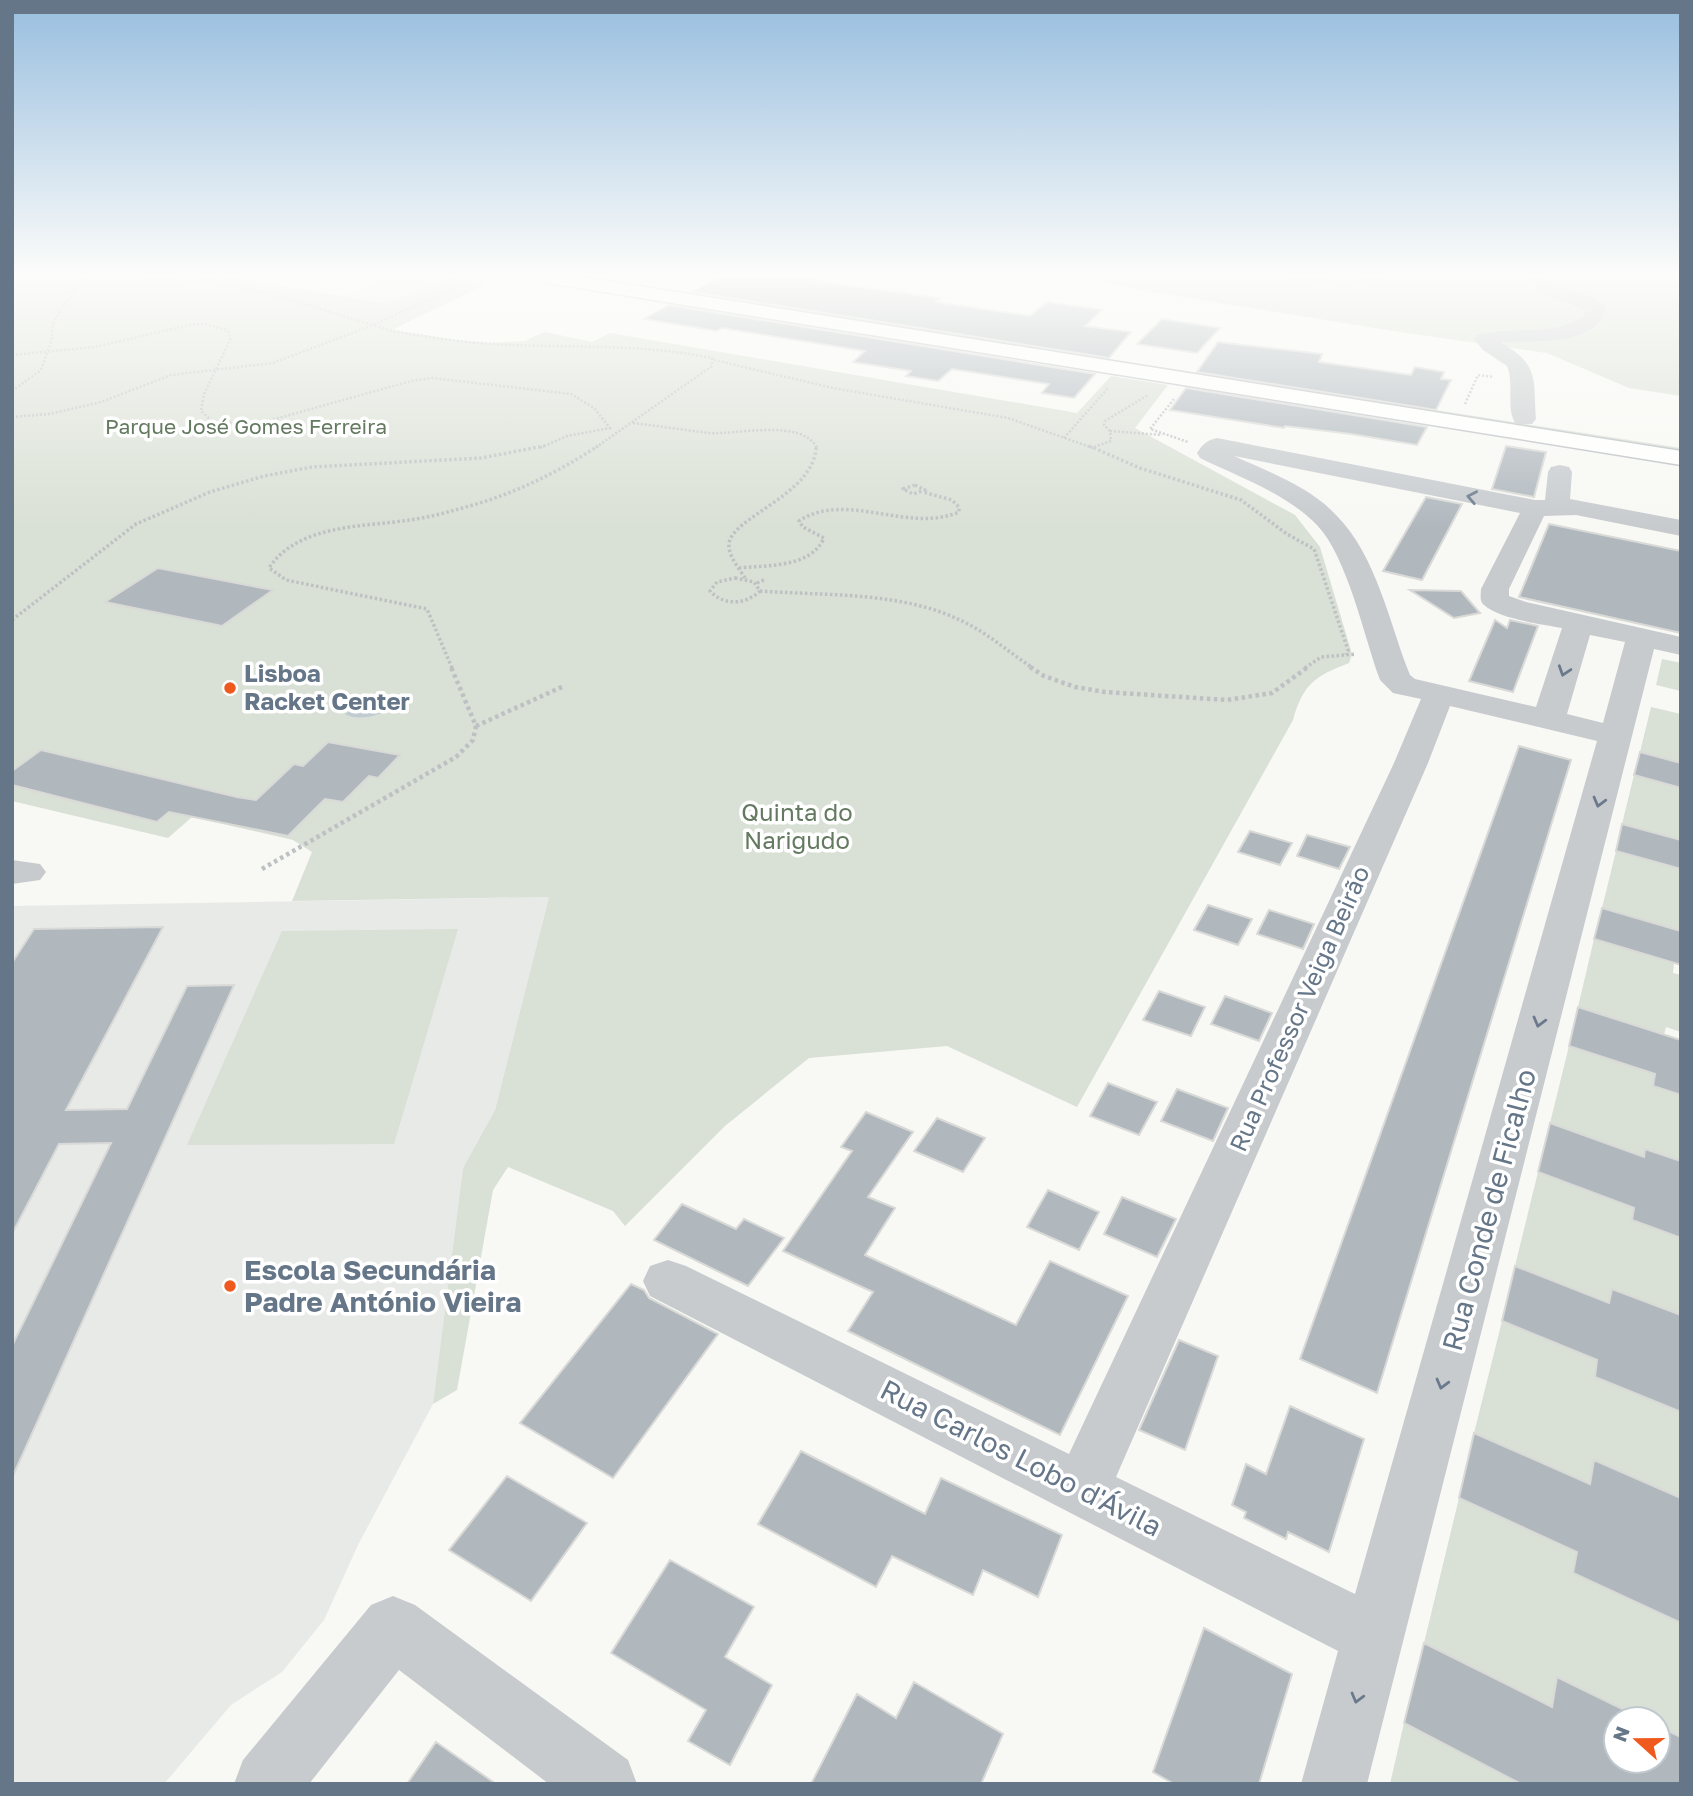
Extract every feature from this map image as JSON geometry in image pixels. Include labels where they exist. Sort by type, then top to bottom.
[{"type":"main road","points":[[1079,361],[1681,458]]},
{"type":"main road","points":[[1135,361],[1681,443]]},
{"type":"street","points":[[1514,361],[1522,371],[1524,419]]},
{"type":"street","points":[[1213,449],[1209,453],[1253,462],[1308,464],[1548,508],[1576,507],[1681,528]]},
{"type":"street","points":[[1253,462],[1282,490],[1335,529],[1356,571],[1396,680],[1404,686],[1616,736]]},
{"type":"street","points":[[1282,490],[1308,464]]},
{"type":"street","points":[[1560,472],[1556,496],[1495,589],[1495,600],[1517,609],[1681,646]]},
{"type":"street","points":[[1320,516],[1355,474]]},
{"type":"street","points":[[1549,719],[1579,623]]},
{"type":"street","name":"Rua Conde de Ficalho","points":[[1334,1784],[1642,637]]},
{"type":"street","name":"Rua Professor Veiga Beirão","points":[[1082,1489],[1411,763],[1439,694]]},
{"type":"street","name":"Rua Carlos Lobo d'Ávila","points":[[668,1281],[1374,1636]]},
{"type":"street","points":[[267,1784],[393,1627],[604,1784]]},
{"type":"path","points":[[12,391],[41,370],[44,361]]},
{"type":"path","points":[[221,361],[204,394],[201,411],[213,422],[257,424],[411,381],[432,379],[471,381],[571,394],[592,404],[610,428]]},
{"type":"path","points":[[12,416],[49,414],[101,402],[171,375],[279,361]]},
{"type":"path","points":[[262,869],[456,757],[473,740],[476,726],[427,609],[286,580],[269,568],[272,558],[285,548],[329,531],[428,517],[542,480],[621,430],[712,366],[714,361]]},
{"type":"path","points":[[717,361],[833,388],[987,413],[1091,447],[1140,468],[1241,500],[1287,534],[1314,549],[1348,650],[1346,655]]},
{"type":"path","points":[[1064,438],[1125,369]]},
{"type":"path","points":[[1463,409],[1479,375]]},
{"type":"path","points":[[1166,436],[1110,430],[1104,425],[1105,421],[1185,379]]},
{"type":"path","points":[[1185,379],[1150,429],[1213,449]]},
{"type":"path","points":[[632,422],[712,432],[781,430],[803,433],[813,440],[817,448],[814,459],[794,488],[771,507],[737,528],[731,538],[729,545],[732,558],[745,578]]},
{"type":"path","points":[[12,620],[119,534],[179,503],[212,491],[285,470],[481,458],[535,450],[567,436],[610,428],[621,430]]},
{"type":"path","points":[[1091,447],[1109,444],[1110,430]]},
{"type":"path","points":[[739,568],[797,561],[817,551],[824,538],[803,527],[799,521],[804,515],[818,511],[838,510],[935,520],[954,516],[959,512],[959,507],[952,500],[923,492],[908,493],[903,489],[909,485],[920,486],[924,488],[923,492]]},
{"type":"path","points":[[702,593],[710,591],[716,582],[745,578],[757,583],[766,579]]},
{"type":"path","points":[[757,583],[760,591]]},
{"type":"path","points":[[710,591],[719,600],[729,602],[749,599],[760,591],[900,601],[967,623],[1044,676],[1075,687],[1105,692],[1227,700],[1253,698],[1272,694],[1321,657],[1387,653]]},
{"type":"path","points":[[749,599],[756,603]]},
{"type":"path","points":[[719,600],[720,606]]},
{"type":"path","points":[[476,726],[564,686]]},
{"type":"shaded area","points":[[388,702],[394,707],[376,715],[357,717],[345,714],[359,706]]},
{"type":"shaded area","name":"Escola Secundária Padre António Vieira","points":[[549,897],[495,1110],[463,1168],[433,1404],[358,1545],[324,1620],[282,1672],[231,1705],[164,1784],[12,1784],[12,906]]},
{"type":"green space","points":[[12,361],[772,361],[1077,413],[1111,376],[1168,385],[1135,428],[1295,515],[1320,547],[1352,654],[1349,663],[1319,677],[1301,698],[1293,720],[1077,1107],[947,1046],[809,1058],[725,1126],[625,1226],[613,1211],[508,1167],[493,1190],[457,1390],[433,1404],[463,1168],[495,1110],[549,897],[292,901],[312,852],[293,840],[192,817],[168,838],[12,801]]},
{"type":"green space","points":[[1104,361],[1119,361],[1681,448],[1681,453]]},
{"type":"green space","points":[[1565,361],[1681,361],[1681,396],[1629,388]]},
{"type":"green space","points":[[1662,659],[1681,663],[1681,691],[1656,685]]},
{"type":"green space","points":[[1651,707],[1681,714],[1681,763],[1640,752]]},
{"type":"green space","points":[[1634,775],[1681,788],[1681,840],[1622,824]]},
{"type":"green space","points":[[1616,851],[1681,869],[1681,931],[1602,908]]},
{"type":"green space","points":[[458,929],[394,1144],[187,1145],[282,931]]},
{"type":"green space","points":[[1594,939],[1674,963],[1673,973],[1681,975],[1681,1032],[1666,1027],[1664,1035],[1578,1007]]},
{"type":"green space","points":[[1569,1046],[1655,1074],[1653,1086],[1681,1095],[1681,1161],[1646,1149],[1644,1157],[1550,1123]]},
{"type":"green space","points":[[1538,1172],[1634,1208],[1632,1220],[1681,1238],[1681,1315],[1612,1289],[1609,1303],[1515,1266]]},
{"type":"green space","points":[[1502,1321],[1597,1360],[1595,1377],[1681,1412],[1681,1498],[1595,1460],[1590,1484],[1474,1433]]},
{"type":"green space","points":[[1459,1498],[1577,1552],[1573,1573],[1681,1623],[1681,1737],[1672,1733],[1672,1705],[1614,1705],[1557,1677],[1552,1707],[1424,1643]]},
{"type":"green space","points":[[1404,1723],[1521,1784],[1390,1784]]},
{"type":"building","points":[[1014,361],[1095,374],[1074,398],[1042,393],[1049,384],[952,369],[938,381],[906,376],[911,371],[853,362]]},
{"type":"building","points":[[1205,361],[1319,361],[1411,375],[1415,367],[1444,372],[1441,379],[1451,380],[1436,410],[1197,372]]},
{"type":"building","points":[[1186,388],[1427,427],[1417,445],[1170,410]]},
{"type":"building","points":[[1506,446],[1546,452],[1534,497],[1492,489]]},
{"type":"building","points":[[1426,497],[1462,504],[1422,580],[1383,571]]},
{"type":"building","points":[[1549,524],[1681,551],[1681,633],[1519,597]]},
{"type":"building","points":[[158,568],[273,590],[222,626],[105,602]]},
{"type":"building","points":[[1410,590],[1461,591],[1480,613],[1454,618]]},
{"type":"building","points":[[1495,620],[1507,628],[1510,620],[1538,626],[1513,692],[1469,681]]},
{"type":"building","points":[[328,742],[400,755],[378,778],[369,776],[343,802],[325,799],[288,836],[169,812],[157,822],[12,785],[12,771],[41,750],[256,800],[294,764],[303,766]]},
{"type":"building","points":[[1519,746],[1571,760],[1377,1393],[1300,1359]]},
{"type":"building","points":[[1640,752],[1681,763],[1681,788],[1634,775]]},
{"type":"building","points":[[1622,824],[1681,840],[1681,869],[1616,851]]},
{"type":"building","points":[[1250,831],[1292,843],[1280,865],[1238,852]]},
{"type":"building","points":[[1307,835],[1350,847],[1339,869],[1297,856]]},
{"type":"building","points":[[1208,905],[1252,919],[1238,945],[1194,930]]},
{"type":"building","points":[[1602,908],[1681,931],[1681,965],[1594,939]]},
{"type":"building","points":[[1269,910],[1314,924],[1303,949],[1257,934]]},
{"type":"building","points":[[163,927],[66,1110],[127,1109],[187,986],[234,985],[12,1478],[12,1346],[111,1143],[59,1144],[12,1234],[12,963],[34,929]]},
{"type":"building","points":[[1159,991],[1205,1007],[1191,1036],[1143,1020]]},
{"type":"building","points":[[1225,996],[1272,1013],[1259,1041],[1211,1024]]},
{"type":"building","points":[[1578,1007],[1681,1040],[1681,1095],[1653,1086],[1655,1074],[1569,1046]]},
{"type":"building","points":[[1108,1083],[1157,1102],[1139,1135],[1090,1116]]},
{"type":"building","points":[[1177,1089],[1228,1108],[1213,1141],[1161,1121]]},
{"type":"building","points":[[866,1112],[913,1132],[868,1197],[895,1208],[865,1255],[1016,1325],[1050,1261],[1128,1296],[1060,1435],[848,1331],[873,1292],[783,1251],[852,1151],[841,1147]]},
{"type":"building","points":[[937,1118],[985,1138],[963,1172],[914,1151]]},
{"type":"building","points":[[1550,1123],[1644,1157],[1645,1149],[1681,1161],[1681,1238],[1632,1220],[1634,1208],[1538,1172]]},
{"type":"building","points":[[1048,1190],[1099,1212],[1079,1250],[1027,1227]]},
{"type":"building","points":[[1122,1197],[1176,1219],[1157,1257],[1104,1234]]},
{"type":"building","points":[[682,1204],[736,1229],[744,1219],[784,1238],[748,1286],[654,1240]]},
{"type":"building","points":[[1515,1266],[1609,1303],[1612,1289],[1681,1315],[1681,1412],[1595,1377],[1597,1360],[1502,1321]]},
{"type":"building","points":[[631,1284],[644,1290],[649,1298],[718,1334],[613,1478],[520,1423]]},
{"type":"building","points":[[1179,1340],[1218,1356],[1185,1450],[1139,1430]]},
{"type":"building","points":[[1290,1406],[1364,1439],[1329,1552],[1288,1532],[1286,1539],[1244,1518],[1246,1512],[1232,1505],[1246,1464],[1266,1474]]},
{"type":"building","points":[[1474,1433],[1590,1484],[1594,1460],[1681,1498],[1681,1623],[1573,1573],[1577,1552],[1459,1498]]},
{"type":"building","points":[[801,1451],[925,1514],[941,1478],[1062,1535],[1038,1597],[983,1570],[973,1595],[892,1556],[876,1587],[758,1524]]},
{"type":"building","points":[[507,1476],[587,1523],[531,1601],[449,1550]]},
{"type":"building","points":[[670,1560],[754,1607],[725,1657],[772,1685],[730,1765],[688,1741],[706,1710],[611,1653]]},
{"type":"building","points":[[1204,1628],[1292,1674],[1259,1784],[1174,1784],[1153,1772]]},
{"type":"building","points":[[1424,1643],[1552,1707],[1557,1677],[1614,1705],[1602,1705],[1602,1775],[1672,1775],[1672,1733],[1681,1737],[1681,1784],[1521,1784],[1404,1723]]},
{"type":"building","points":[[914,1682],[1003,1734],[981,1784],[811,1784],[857,1694],[896,1718]]},
{"type":"building","points":[[436,1742],[496,1784],[407,1784]]},
{"type":"place","name":"Lisboa Racket Center","points":[[230,688]]},
{"type":"place","name":"Escola Secundária Padre António Vieira","points":[[230,1286]]},
{"type":"park label","name":"Parque José Gomes Ferreira","points":[[246,427]]},
{"type":"park label","name":"Quinta do Narigudo","points":[[797,827]]}]
